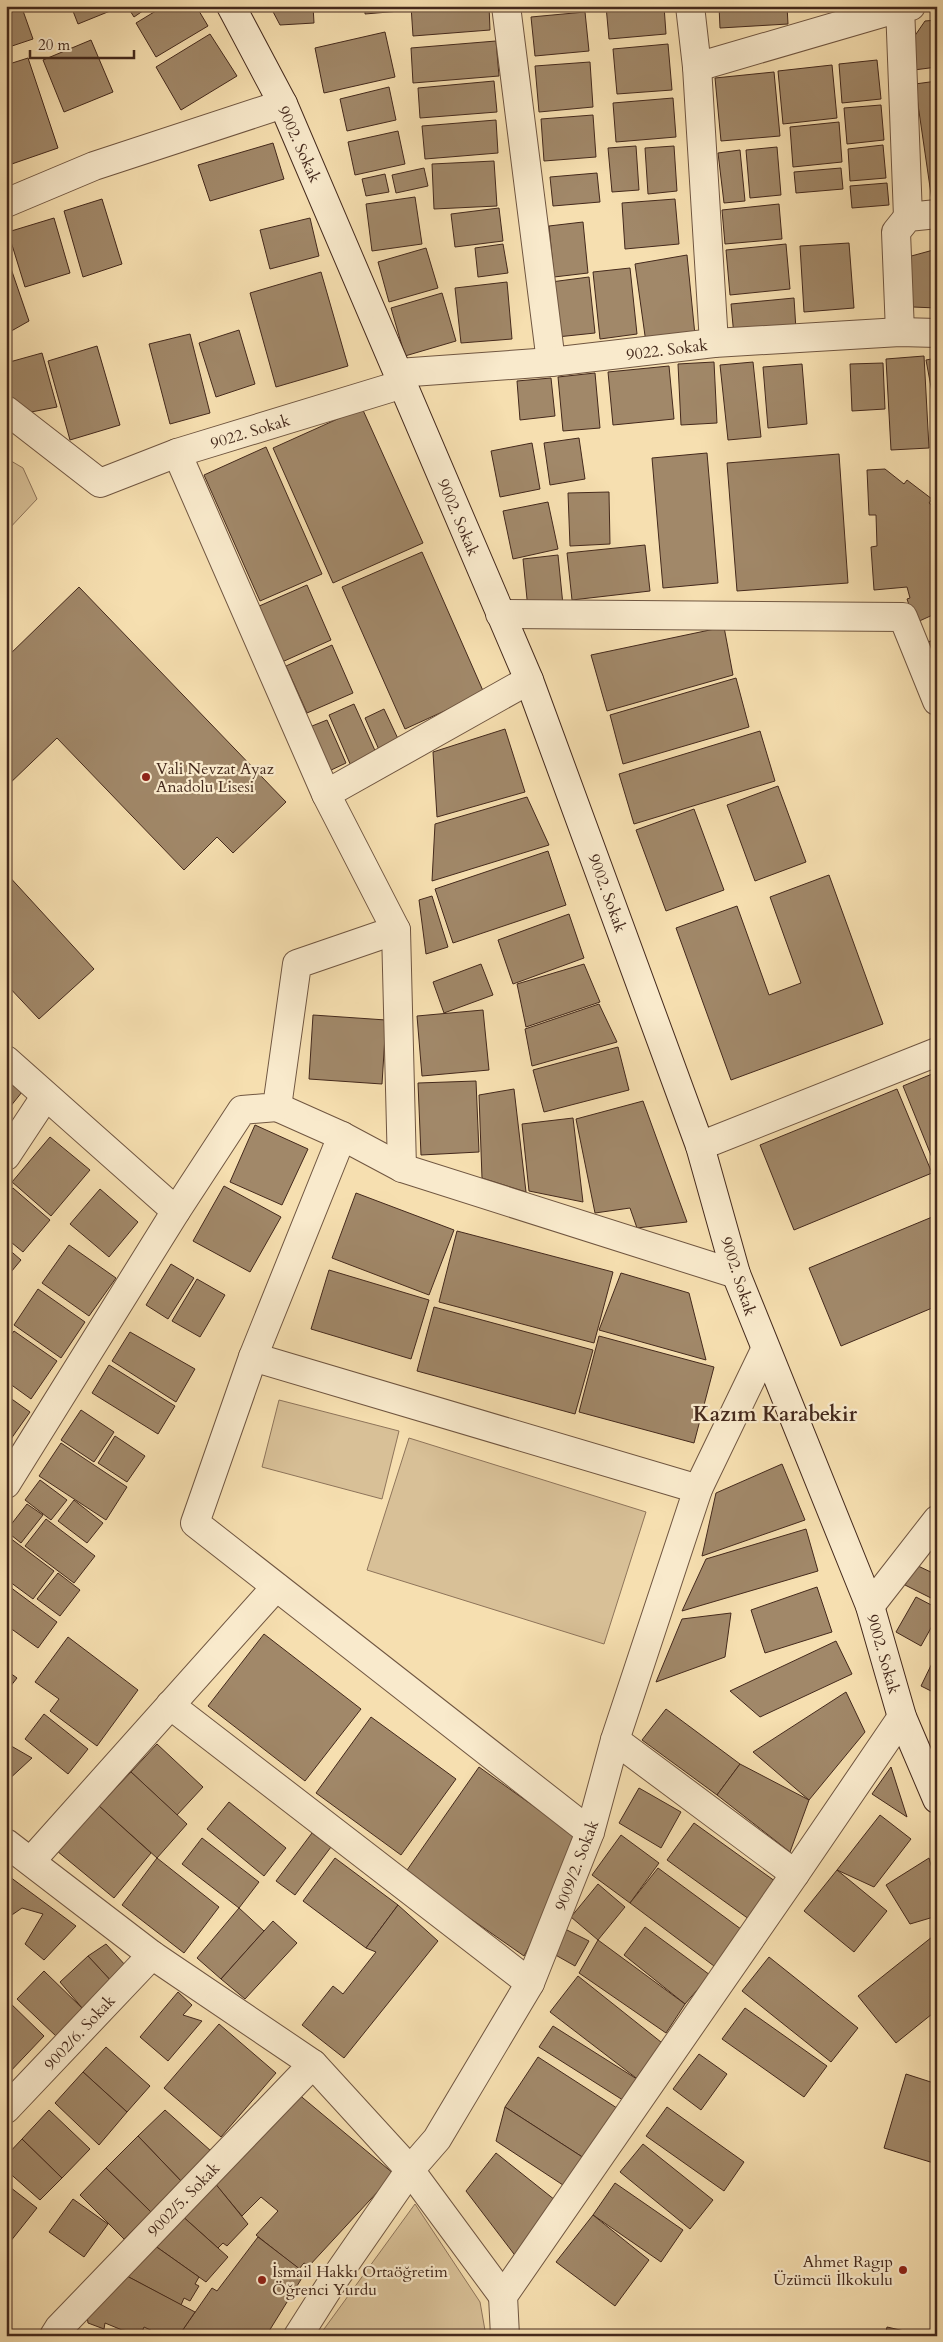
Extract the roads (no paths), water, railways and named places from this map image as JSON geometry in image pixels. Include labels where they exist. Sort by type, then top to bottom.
[{"type":"street","name":"9002. Sokak","points":[[230,6],[283,104],[529,680],[700,1146],[736,1274],[765,1350],[870,1606],[902,1717],[937,1799]]},
{"type":"street","points":[[506,6],[551,362]]},
{"type":"street","points":[[690,6],[697,67],[714,343]]},
{"type":"street","points":[[697,67],[903,7],[908,217],[896,232],[900,332]]},
{"type":"street","points":[[6,202],[94,166],[283,104]]},
{"type":"street","points":[[908,217],[937,214]]},
{"type":"street","name":"9022. Sokak","points":[[6,410],[100,483],[177,453],[400,378],[714,343],[900,332],[937,333]]},
{"type":"street","points":[[177,453],[326,794],[396,930],[402,1168]]},
{"type":"street","points":[[500,614],[903,617],[937,701]]},
{"type":"street","points":[[326,794],[529,680]]},
{"type":"street","points":[[276,1107],[297,964],[396,930]]},
{"type":"street","points":[[700,1146],[937,1052]]},
{"type":"street","points":[[6,1060],[45,1097],[176,1211]]},
{"type":"street","points":[[6,1156],[45,1097]]},
{"type":"street","points":[[6,1484],[176,1211],[242,1110],[276,1107],[342,1136],[402,1168],[736,1274]]},
{"type":"street","points":[[342,1136],[253,1357],[195,1523],[590,1832]]},
{"type":"street","name":"9009/2. Sokak","points":[[298,2336],[331,2284],[410,2170],[437,2139],[530,1983],[590,1832],[615,1740],[698,1489],[765,1350]]},
{"type":"street","points":[[253,1357],[698,1489]]},
{"type":"street","points":[[870,1606],[937,1520]]},
{"type":"street","points":[[31,1861],[276,1587]]},
{"type":"street","points":[[170,1705],[530,1983]]},
{"type":"street","points":[[502,2296],[902,1717]]},
{"type":"street","points":[[615,1740],[795,1874]]},
{"type":"street","points":[[6,1843],[152,1955],[314,2064],[410,2170],[502,2296],[506,2336]]},
{"type":"street","name":"9002/6. Sokak","points":[[6,2109],[152,1955]]},
{"type":"street","name":"9002/5. Sokak","points":[[54,2336],[59,2328],[314,2064]]},
{"type":"place","name":"Vali Nevzat Ayaz Anadolu Lisesi","points":[[146,777]]},
{"type":"place","name":"Ahmet Ragıp Üzümcü İlkokulu","points":[[903,2270]]},
{"type":"place","name":"İsmail Hakkı Ortaöğretim Öğrenci Yurdu","points":[[262,2280]]},
{"type":"district","name":"Kazım Karabekir","points":[[775,1414]]}]
